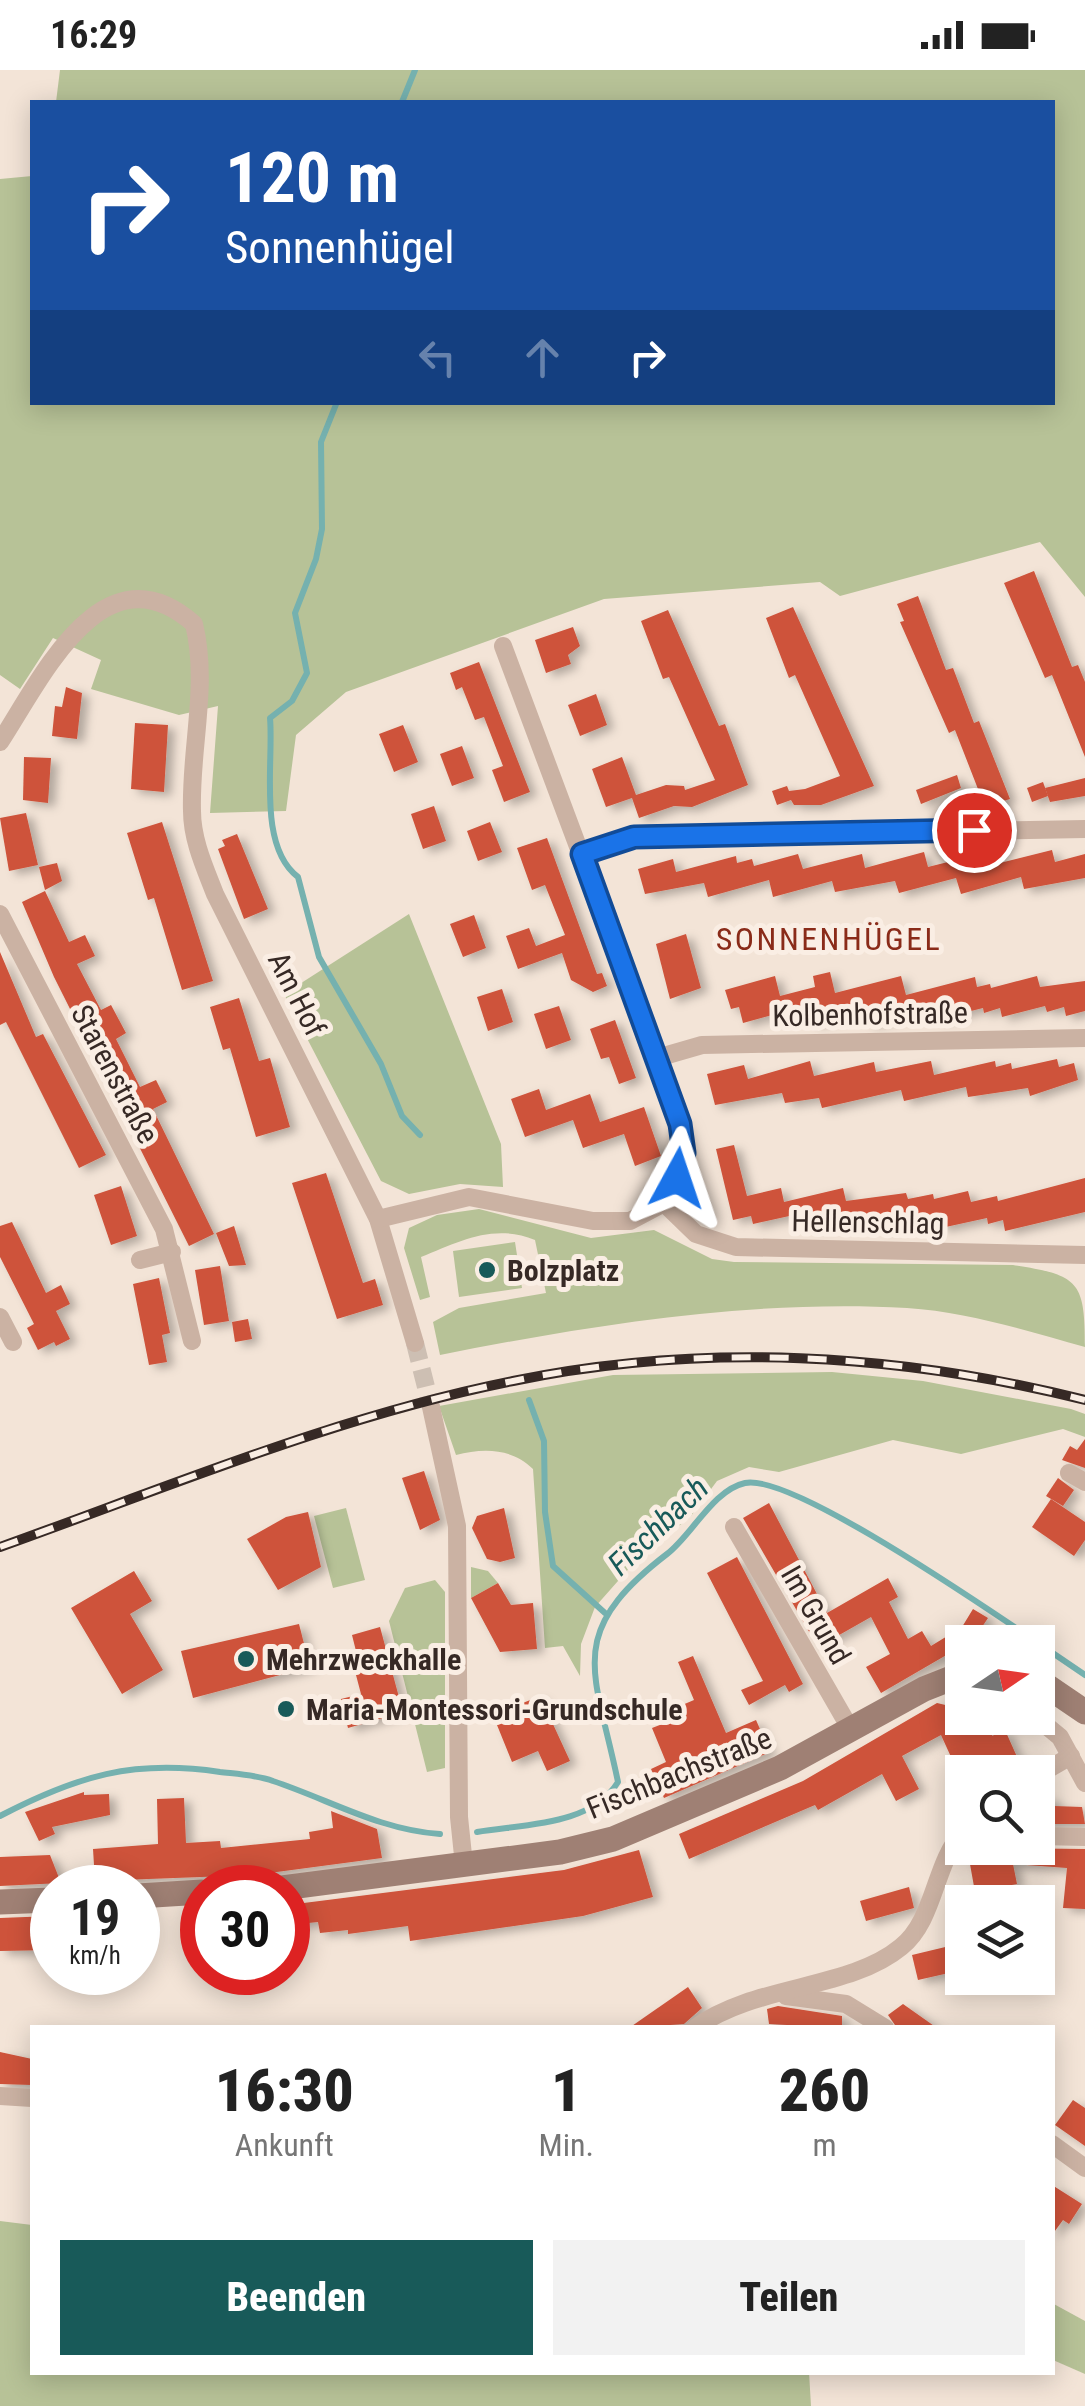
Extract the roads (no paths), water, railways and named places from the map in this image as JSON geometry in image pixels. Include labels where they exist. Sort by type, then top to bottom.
[{"type":"main road","name":"Fischbachstraße","points":[[310,1883],[463,1855],[567,1851],[613,1839],[780,1768],[945,1686]]},
{"type":"main road","points":[[1055,1692],[1085,1712]]},
{"type":"main road","points":[[0,1902],[30,1901]]},
{"type":"street","name":"Am Hof","points":[[0,742],[83,621],[115,602],[144,598],[179,611],[194,624],[202,658],[192,814],[199,852],[215,894],[378,1219],[415,1343]]},
{"type":"street","points":[[378,1219],[470,1197],[593,1221],[630,1220],[664,1204],[684,1153],[680,1124],[657,1058],[503,646]]},
{"type":"street","points":[[582,854],[634,837],[1085,828]]},
{"type":"street","name":"Starenstraße","points":[[0,902],[3,919],[172,1252],[192,1341]]},
{"type":"street","name":"Kolbenhofstraße","points":[[657,1058],[702,1045],[1085,1038]]},
{"type":"street","name":"Hellenschlag","points":[[664,1204],[696,1234],[736,1247],[1085,1255]]},
{"type":"street","points":[[140,1260],[172,1252]]},
{"type":"street","points":[[0,1317],[13,1342]]},
{"type":"street","points":[[432,1407],[457,1526],[459,1817],[463,1855]]},
{"type":"street","name":"Im Grund","points":[[734,1527],[851,1730]]},
{"type":"street","points":[[1055,1732],[1085,1783]]},
{"type":"street","points":[[1055,1765],[1072,1756]]},
{"type":"street","points":[[1055,1836],[1085,1837]]},
{"type":"street","points":[[701,2025],[736,2004],[860,1968],[906,1944],[946,1865]]},
{"type":"street","points":[[761,1997],[806,1996],[846,2004],[881,2025]]},
{"type":"street","points":[[0,2096],[30,2098]]},
{"type":"street","points":[[1055,2146],[1085,2168]]},
{"type":"waterway","points":[[403,100],[415,70]]},
{"type":"waterway","points":[[336,405],[321,442],[322,529],[316,559],[295,613],[307,673],[292,701],[270,718],[272,825],[285,863],[298,877],[319,957],[381,1064],[402,1116],[420,1135]]},
{"type":"waterway","points":[[529,1400],[544,1441],[545,1512],[553,1566],[605,1613]]},
{"type":"waterway","name":"Fischbach","points":[[477,1832],[574,1815],[606,1796],[618,1782],[596,1682],[595,1656],[600,1632],[612,1608],[634,1582],[676,1546],[733,1487],[745,1483],[769,1486],[804,1499],[891,1547],[1011,1625]]},
{"type":"waterway","name":"Fischbach","points":[[1055,1655],[1085,1675]]},
{"type":"waterway","name":"Fischbach","points":[[0,1816],[55,1790],[106,1774],[189,1769],[267,1779],[397,1827],[440,1834]]},
{"type":"tunnel","points":[[415,1343],[431,1407]]},
{"type":"railway","points":[[0,1547],[382,1413],[513,1381],[584,1369],[728,1357],[800,1358],[943,1372],[1085,1400]]},
{"type":"place","name":"Bolzplatz","points":[[487,1270]]},
{"type":"place","name":"Mehrzweckhalle","points":[[246,1659]]},
{"type":"place","name":"Maria-Montessori-Grundschule","points":[[286,1709]]},
{"type":"district","name":"SONNENHÜGEL","points":[[829,939]]}]
